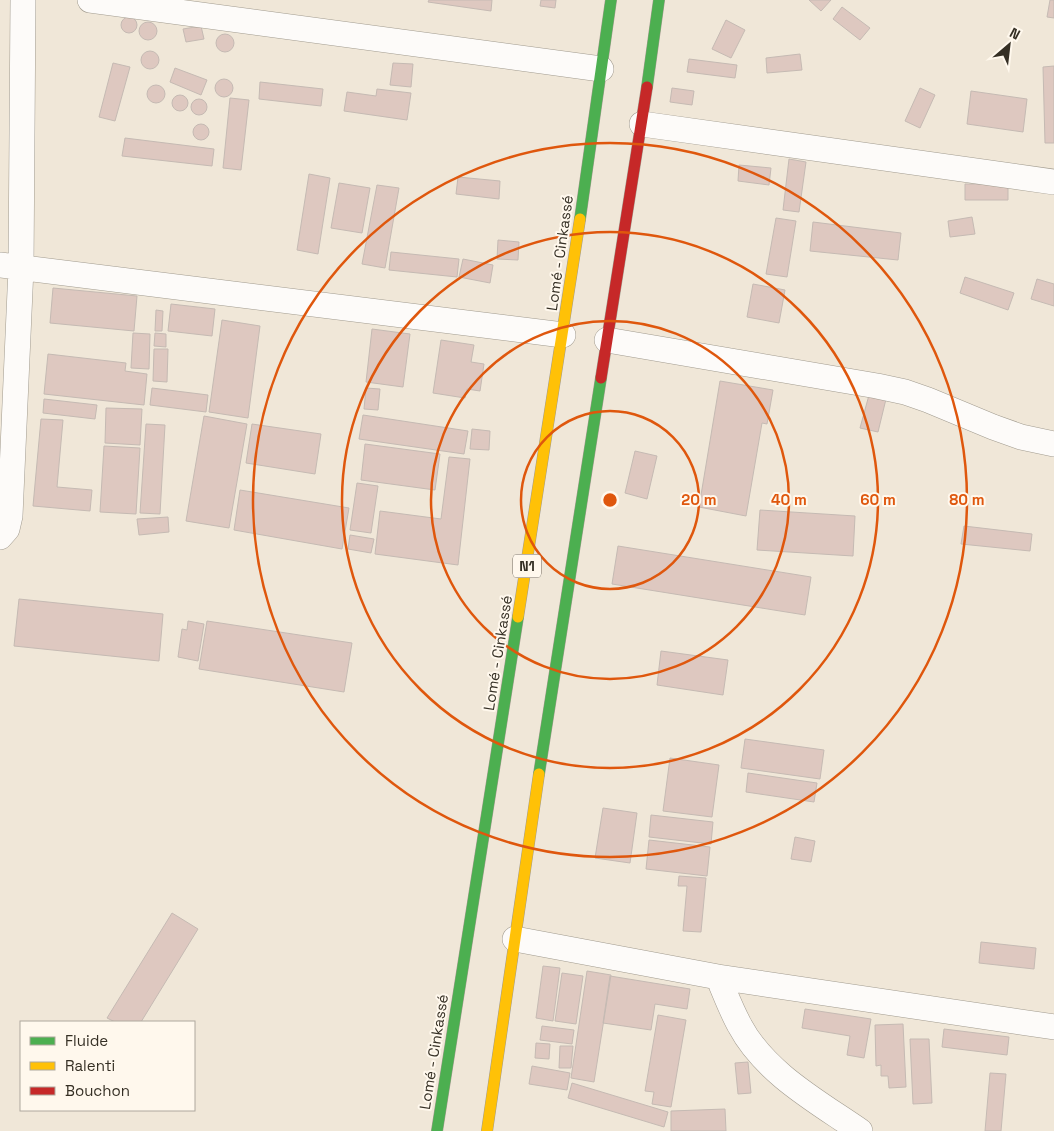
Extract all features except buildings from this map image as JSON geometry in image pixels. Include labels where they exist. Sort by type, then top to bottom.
[{"type":"highway","name":"Lomé - Cinkassé","points":[[437,1131],[512,687],[611,0]]},
{"type":"highway","points":[[487,1131],[515,939],[547,693],[642,124],[659,0]]},
{"type":"street","points":[[0,537],[7,529],[10,516],[10,266],[23,0]]},
{"type":"street","points":[[90,0],[601,69]]},
{"type":"street","points":[[642,124],[1054,182]]},
{"type":"street","points":[[10,266],[563,335]]},
{"type":"street","points":[[607,340],[896,390],[928,400],[1021,437],[1054,444]]},
{"type":"street","points":[[515,939],[718,977],[1054,1027]]},
{"type":"street","points":[[718,977],[740,1027],[758,1051],[774,1068],[802,1091],[860,1131]]},
{"type":"traffic: fast","points":[[580,219],[611,0]]},
{"type":"traffic: fast","points":[[647,87],[659,0]]},
{"type":"traffic: fast","points":[[539,774],[601,378]]},
{"type":"traffic: fast","points":[[437,1131],[518,617]]},
{"type":"traffic: slow","points":[[518,617],[580,219]]},
{"type":"traffic: slow","points":[[487,1131],[539,774]]},
{"type":"traffic: jam","points":[[601,378],[647,87]]}]
